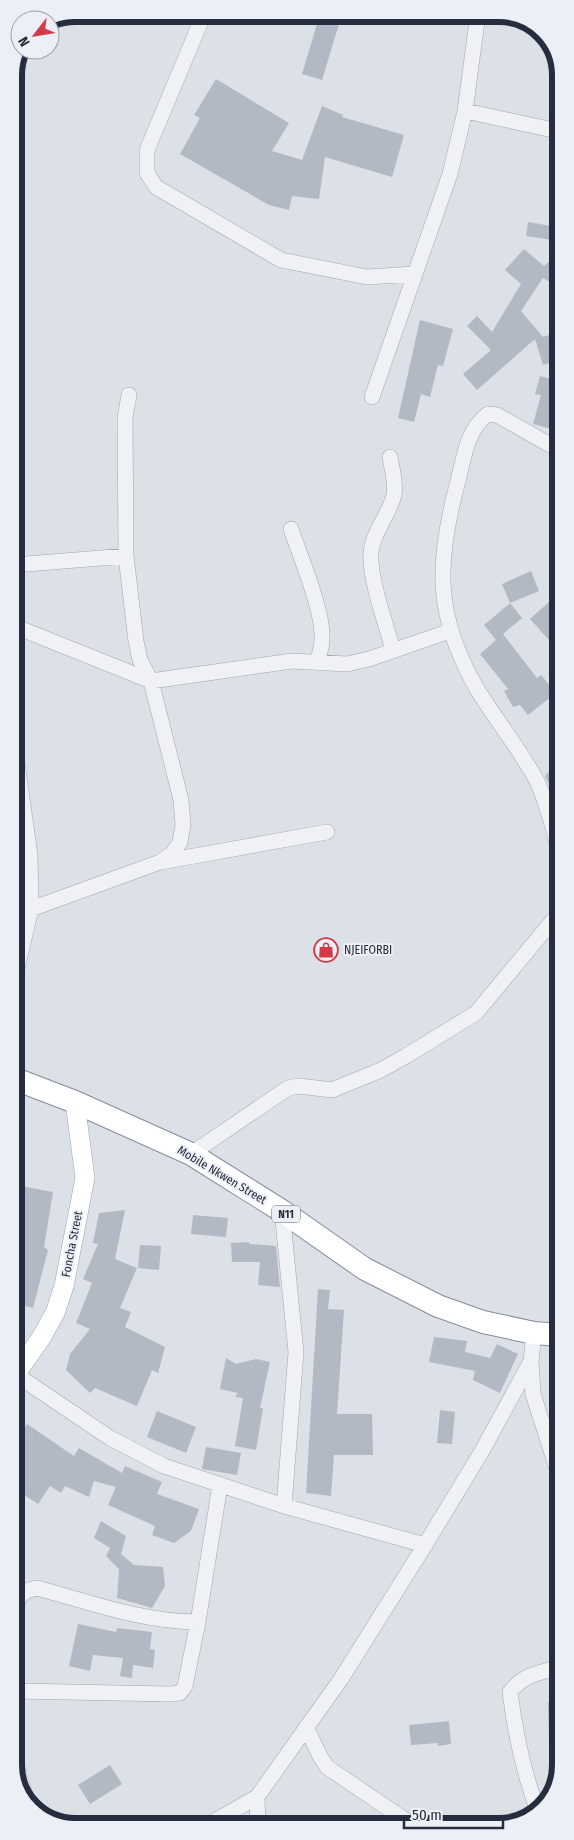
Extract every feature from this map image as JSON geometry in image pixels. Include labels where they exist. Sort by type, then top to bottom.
[{"type":"highway","name":"Mobile Nkwen Street","points":[[22,1082],[75,1102],[191,1154],[282,1211],[365,1269],[438,1306],[483,1322],[534,1333],[552,1334]]},
{"type":"main road","name":"Foncha Street","points":[[22,1362],[41,1338],[55,1313],[64,1286],[73,1245],[84,1178],[75,1102]]},
{"type":"street","points":[[201,22],[147,150],[147,173],[156,187],[281,260],[367,277],[415,274]]},
{"type":"street","points":[[372,397],[450,174],[465,111],[477,23]]},
{"type":"street","points":[[465,111],[552,130]]},
{"type":"street","points":[[129,395],[125,418],[126,556],[140,660],[151,682],[181,800],[183,825],[180,842],[172,853],[160,862]]},
{"type":"street","points":[[552,446],[496,415],[488,414],[478,421],[467,446],[448,520],[443,553],[442,587],[450,631],[478,689],[516,745],[538,783],[552,827]]},
{"type":"street","points":[[390,457],[395,481],[394,496],[378,529],[371,551],[372,570],[393,650]]},
{"type":"street","points":[[291,528],[316,603],[322,628],[318,662]]},
{"type":"street","points":[[22,564],[126,556]]},
{"type":"street","points":[[22,629],[151,682],[292,661],[347,664],[369,659],[450,631]]},
{"type":"street","points":[[22,798],[30,855],[31,909],[22,947]]},
{"type":"street","points":[[31,909],[160,862],[327,832]]},
{"type":"street","points":[[191,1154],[288,1088],[299,1086],[332,1090],[381,1070],[476,1013],[552,921]]},
{"type":"street","points":[[282,1211],[296,1352],[284,1506]]},
{"type":"street","points":[[534,1333],[531,1361],[533,1394],[552,1453]]},
{"type":"street","points":[[221,1817],[257,1797],[341,1679],[482,1451],[531,1361]]},
{"type":"street","points":[[22,1372],[110,1438],[164,1466],[284,1506],[425,1545]]},
{"type":"street","points":[[22,1691],[180,1693],[185,1686],[198,1622],[220,1485]]},
{"type":"street","points":[[22,1594],[26,1590],[36,1588],[142,1616],[177,1622],[198,1622]]},
{"type":"street","points":[[535,1803],[522,1763],[514,1727],[510,1692],[518,1681],[530,1675],[552,1669]]},
{"type":"street","points":[[306,1727],[327,1767],[402,1818]]},
{"type":"street","points":[[257,1797],[258,1817]]},
{"type":"building","points":[[317,23],[339,23],[322,80],[302,74]]},
{"type":"building","points":[[216,79],[289,123],[272,151],[302,160],[322,106],[343,115],[342,117],[404,135],[392,177],[325,157],[319,199],[292,196],[289,210],[269,205],[180,154],[200,118],[194,115]]},
{"type":"building","points":[[528,222],[552,226],[552,240],[526,236]]},
{"type":"building","points":[[524,249],[544,266],[552,259],[552,283],[543,278],[521,311],[543,337],[552,334],[552,362],[543,365],[535,339],[477,390],[463,374],[491,350],[467,326],[477,316],[492,332],[521,284],[505,270]]},
{"type":"building","points":[[420,320],[453,329],[443,366],[438,365],[430,397],[421,394],[414,422],[398,418]]},
{"type":"building","points":[[540,376],[552,379],[552,429],[533,424],[541,395],[535,394]]},
{"type":"building","points":[[531,571],[539,591],[510,603],[502,584]]},
{"type":"building","points":[[549,602],[552,606],[552,643],[530,619]]},
{"type":"building","points":[[510,603],[522,618],[503,634],[537,678],[541,675],[552,688],[552,696],[528,715],[520,705],[513,707],[504,691],[508,689],[480,654],[496,640],[484,625]]},
{"type":"building","points":[[552,769],[552,787],[549,784],[545,776]]},
{"type":"building","points":[[22,1186],[53,1192],[44,1247],[48,1250],[33,1308],[22,1305]]},
{"type":"building","points":[[125,1210],[115,1259],[137,1268],[120,1308],[131,1312],[125,1327],[165,1347],[158,1373],[152,1370],[137,1406],[95,1388],[90,1393],[66,1370],[70,1354],[90,1329],[76,1323],[92,1283],[83,1279],[98,1244],[93,1243],[99,1213]]},
{"type":"building","points":[[193,1215],[228,1218],[226,1237],[191,1234]]},
{"type":"building","points":[[249,1242],[249,1244],[276,1246],[280,1287],[258,1285],[260,1262],[232,1262],[231,1243]]},
{"type":"building","points":[[140,1245],[161,1246],[159,1270],[138,1268]]},
{"type":"building","points":[[318,1289],[330,1290],[328,1309],[344,1310],[337,1414],[372,1414],[373,1455],[334,1455],[331,1496],[306,1493]]},
{"type":"building","points":[[434,1337],[467,1341],[465,1352],[490,1358],[497,1344],[518,1354],[500,1393],[473,1380],[475,1371],[429,1362]]},
{"type":"building","points":[[226,1358],[236,1364],[256,1359],[270,1362],[260,1408],[263,1408],[256,1450],[235,1446],[243,1398],[235,1397],[238,1393],[220,1389]]},
{"type":"building","points":[[440,1410],[455,1412],[452,1444],[437,1443]]},
{"type":"building","points":[[157,1411],[196,1427],[186,1453],[147,1437]]},
{"type":"building","points":[[27,1424],[74,1456],[79,1448],[122,1473],[125,1466],[162,1482],[157,1494],[199,1509],[191,1531],[174,1543],[152,1535],[155,1526],[108,1505],[116,1487],[94,1481],[89,1497],[65,1486],[61,1493],[50,1486],[38,1504],[22,1494],[22,1431]]},
{"type":"building","points":[[206,1447],[241,1453],[237,1475],[202,1469]]},
{"type":"building","points":[[101,1521],[126,1536],[121,1554],[134,1565],[163,1567],[165,1586],[152,1608],[117,1598],[119,1569],[106,1556],[110,1548],[94,1538]]},
{"type":"building","points":[[78,1624],[116,1632],[117,1628],[152,1632],[150,1649],[155,1650],[153,1668],[133,1665],[132,1678],[120,1676],[123,1658],[93,1655],[90,1671],[69,1666]]},
{"type":"building","points":[[548,1702],[552,1702],[552,1741],[549,1741]]},
{"type":"building","points":[[449,1721],[451,1744],[438,1746],[438,1743],[411,1745],[409,1725]]},
{"type":"building","points":[[110,1765],[122,1784],[90,1804],[78,1785]]},
{"type":"place","name":"NJEIFORBI","points":[[326,950]]}]
